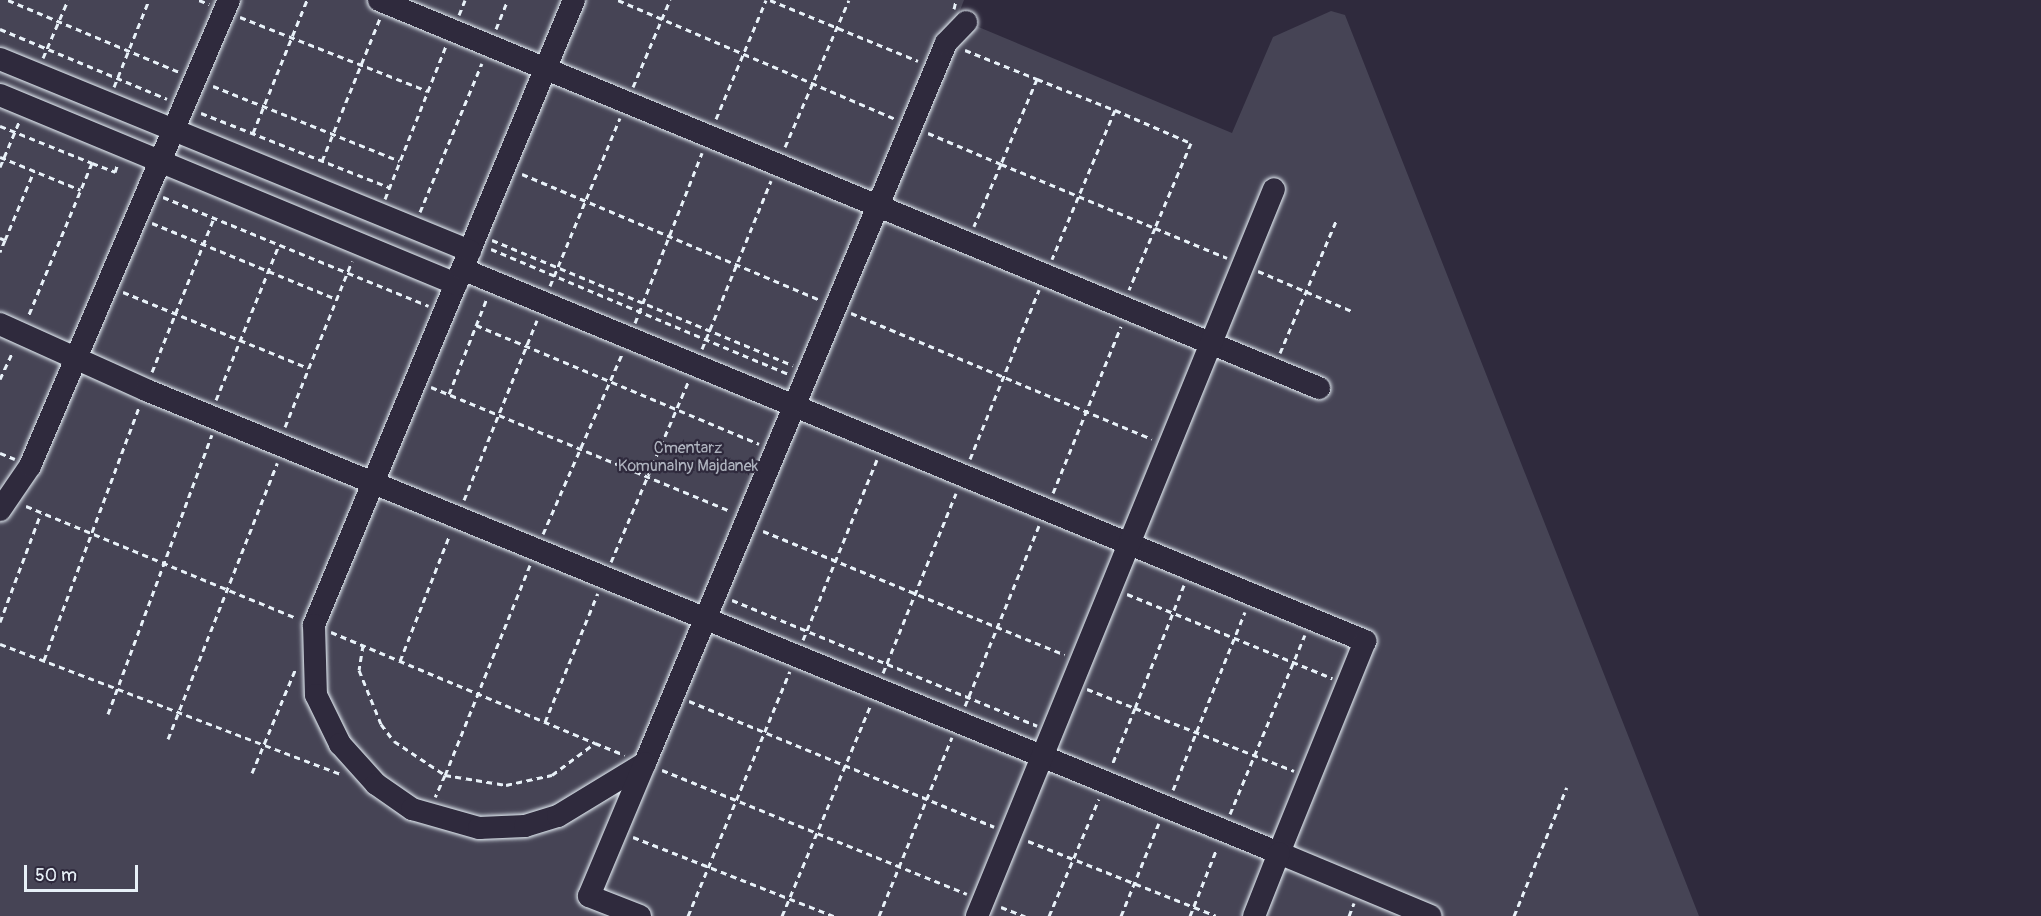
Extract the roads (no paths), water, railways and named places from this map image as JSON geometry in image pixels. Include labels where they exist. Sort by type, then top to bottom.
[{"type":"street","points":[[574,0],[548,67],[442,311],[416,381],[314,625],[316,695],[334,735],[365,773],[432,818],[501,828],[558,816],[645,764]]},
{"type":"street","points":[[383,1],[548,67],[967,244],[1319,388]]},
{"type":"street","points":[[5,505],[77,359],[226,5]]},
{"type":"street","points":[[640,916],[589,896],[946,43],[966,21]]},
{"type":"street","points":[[0,59],[417,230],[542,309]]},
{"type":"street","points":[[0,95],[408,264],[466,260]]},
{"type":"street","points":[[980,908],[1113,588],[1168,445],[1274,189]]},
{"type":"street","points":[[408,264],[417,230]]},
{"type":"street","points":[[466,260],[489,294],[542,309],[1127,551],[1365,640],[1254,916]]},
{"type":"street","points":[[0,324],[146,390],[374,481],[876,691],[1430,916]]},
{"type":"street","points":[[791,413],[879,456],[961,482]]},
{"type":"street","points":[[1127,551],[1185,581],[1360,652]]},
{"type":"park label","name":"Cmentarz Komunalny Majdanek","points":[[688,457]]}]
